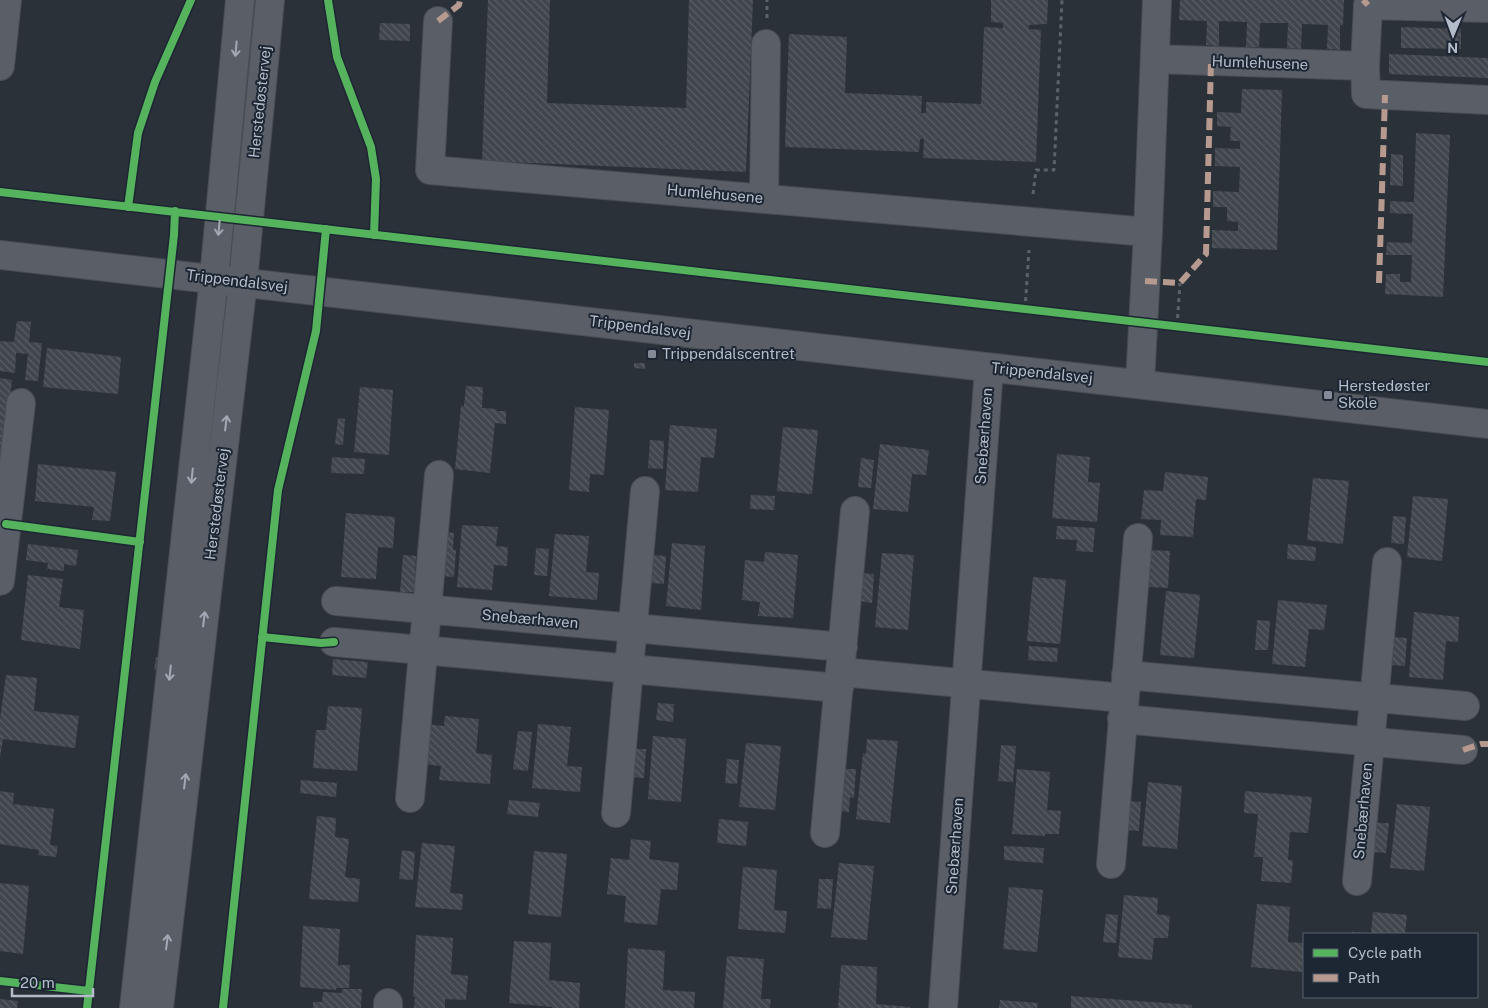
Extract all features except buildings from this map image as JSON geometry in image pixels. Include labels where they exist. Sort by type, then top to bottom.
[{"type":"street","points":[[0,66],[7,0]]},
{"type":"street","name":"Herstedøstervej","points":[[134,1008],[214,278],[240,0]]},
{"type":"street","name":"Herstedøstervej","points":[[159,1008],[243,282],[270,0]]},
{"type":"street","points":[[1141,370],[1157,0]]},
{"type":"street","points":[[1488,8],[1368,5],[1365,66],[1366,94],[1488,100]]},
{"type":"street","name":"Humlehusene","points":[[438,21],[430,170],[1148,232]]},
{"type":"street","points":[[764,198],[766,44]]},
{"type":"street","name":"Humlehusene","points":[[1155,60],[1365,66]]},
{"type":"street","name":"Trippendalsvej","points":[[0,255],[989,368],[1141,370],[1488,424]]},
{"type":"street","name":"Snebærhaven","points":[[943,1008],[989,368]]},
{"type":"street","points":[[0,581],[3,524],[21,403]]},
{"type":"street","points":[[410,798],[439,475]]},
{"type":"street","points":[[616,813],[645,491]]},
{"type":"street","points":[[825,833],[856,512]]},
{"type":"street","points":[[1111,864],[1138,538]]},
{"type":"street","name":"Snebærhaven","points":[[1357,881],[1388,562]]},
{"type":"street","name":"Snebærhaven","points":[[336,601],[633,628],[841,669],[966,684],[1124,697],[1374,698],[1465,706]]},
{"type":"street","name":"Snebærhaven","points":[[334,642],[629,669],[841,669]]},
{"type":"street","name":"Snebærhaven","points":[[1124,697],[1370,741],[1463,750]]},
{"type":"path","points":[[1030,222],[1036,170],[1054,170],[1062,0]]},
{"type":"path","points":[[1025,309],[1028,274]]},
{"type":"path","points":[[1177,326],[1180,283]]},
{"type":"marked path","points":[[438,21],[459,5],[460,0]]},
{"type":"marked path","points":[[1363,0],[1368,5]]},
{"type":"marked path","points":[[1145,281],[1180,283],[1206,254],[1211,61]]},
{"type":"marked path","points":[[1379,283],[1385,95]]},
{"type":"marked path","points":[[1463,750],[1481,744],[1488,744]]},
{"type":"cycle path","points":[[128,207],[138,133],[155,82],[191,0]]},
{"type":"cycle path","points":[[328,0],[337,57],[371,147],[376,179],[374,235]]},
{"type":"cycle path","points":[[0,192],[1488,362]]},
{"type":"cycle path","points":[[87,1008],[174,235],[175,211]]},
{"type":"cycle path","points":[[223,1008],[278,490],[316,331],[326,229]]},
{"type":"cycle path","points":[[6,524],[140,542]]},
{"type":"cycle path","points":[[262,637],[321,643],[334,642]]},
{"type":"cycle path","points":[[0,981],[89,991]]},
{"type":"place","name":"Trippendalscentret","points":[[652,354]]},
{"type":"place","name":"Herstedøster Skole","points":[[1328,395]]}]
